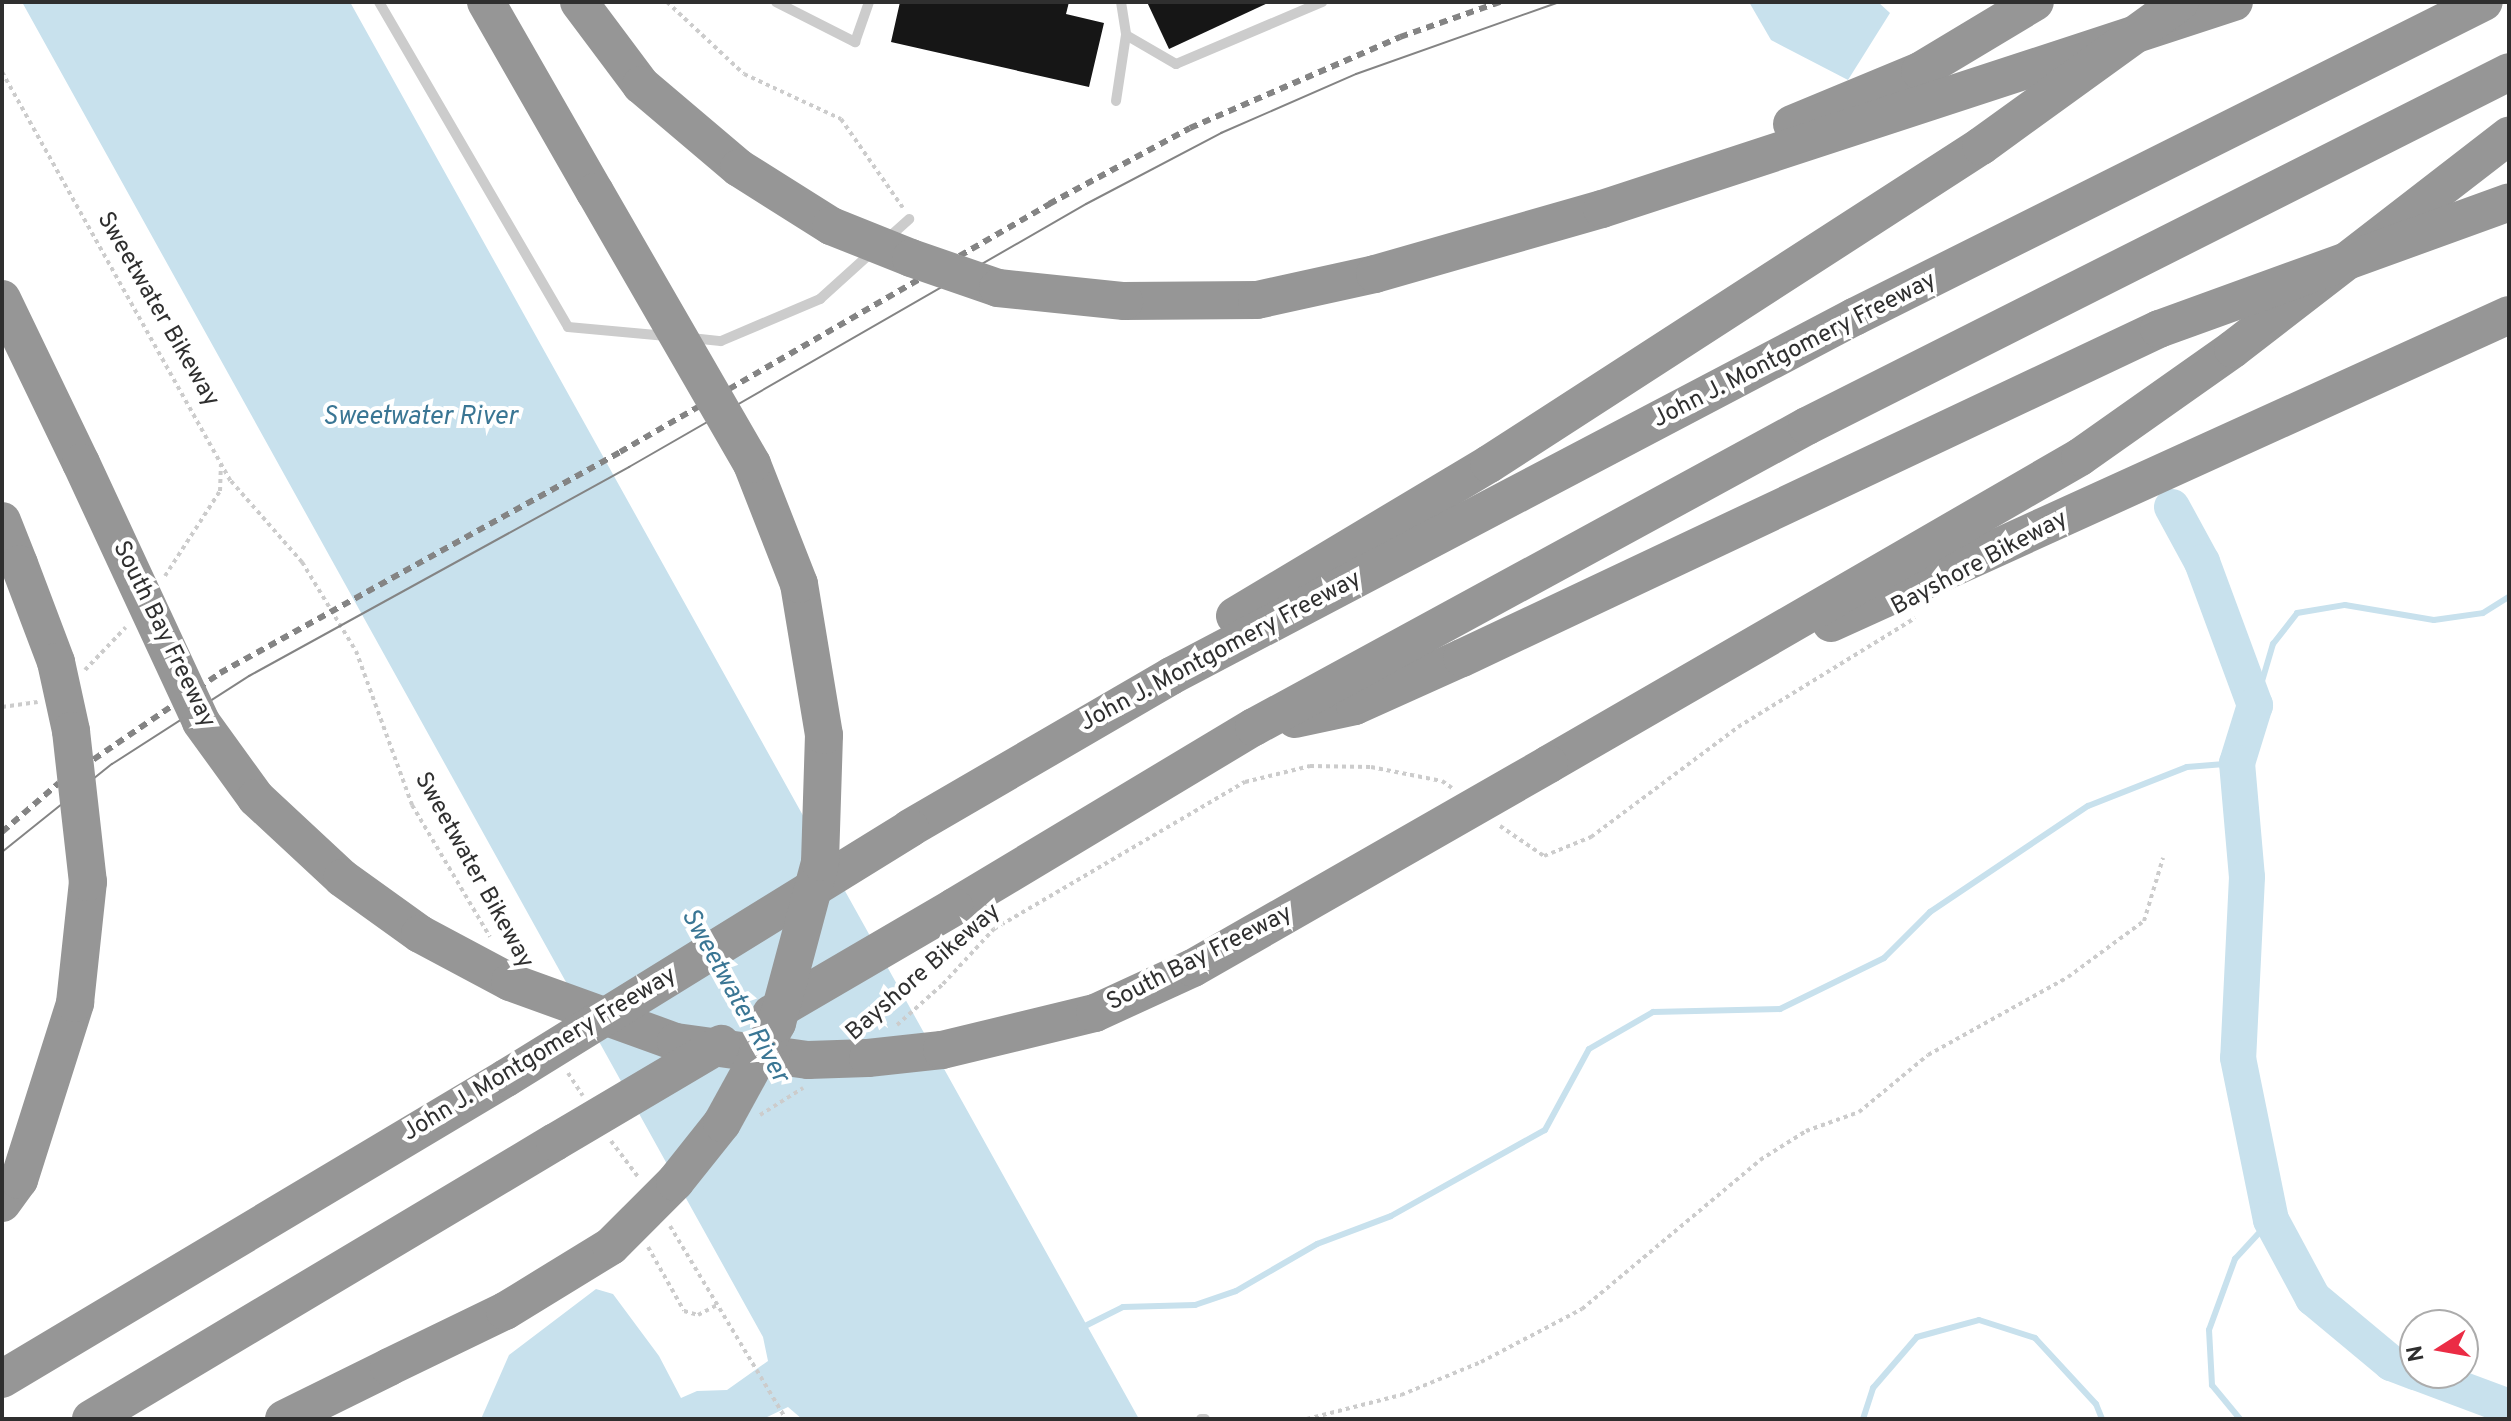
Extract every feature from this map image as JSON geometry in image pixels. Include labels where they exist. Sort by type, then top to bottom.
[{"type":"highway","points":[[284,1419],[505,1311],[611,1246],[675,1182],[722,1123],[777,1023],[820,862],[824,735],[799,584],[752,464],[486,2]]},
{"type":"highway","points":[[579,2],[641,85],[739,168],[831,226],[998,288],[1124,301],[1257,300],[1507,238],[2234,2]]},
{"type":"highway","points":[[1507,238],[1599,191],[1804,120],[1920,71],[2035,2]]},
{"type":"highway","points":[[1171,676],[1222,624],[1489,464],[1981,146],[2180,2]]},
{"type":"highway","name":"John J. Montgomery Freeway","points":[[2,1379],[506,1078],[910,828],[1171,676],[1854,317],[2484,2]]},
{"type":"highway","points":[[91,1419],[1254,727],[1807,426],[2509,72]]},
{"type":"highway","points":[[1671,694],[2080,457],[2233,349],[2509,136]]},
{"type":"highway","points":[[1254,727],[1355,706],[2159,329],[2509,202]]},
{"type":"highway","name":"South Bay Freeway","points":[[2,299],[201,722],[256,798],[342,878],[420,934],[510,982],[617,1025],[676,1042],[808,1060],[868,1058],[942,1050],[1095,1013],[1193,968],[1671,694]]},
{"type":"highway","points":[[1671,694],[2509,315]]},
{"type":"highway","points":[[2,521],[56,662],[71,731],[88,882],[75,1003],[19,1180],[2,1203]]},
{"type":"lane","points":[[379,2],[568,327],[721,341],[820,299],[909,219]]},
{"type":"lane","points":[[776,2],[855,42],[869,2]]},
{"type":"lane","points":[[1116,101],[1126,35],[1121,2]]},
{"type":"lane","points":[[1126,35],[1176,64],[1322,2]]},
{"type":"path","points":[[667,2],[744,74],[841,119],[887,178],[909,219]]},
{"type":"path","name":"Sweetwater Bikeway","points":[[2,72],[231,481],[302,562],[356,651],[412,805],[496,946]]},
{"type":"path","name":"Bayshore Bikeway","points":[[1499,825],[1544,856],[1591,837],[1738,727],[1921,614]]},
{"type":"path","name":"Bayshore Bikeway","points":[[885,1035],[943,984],[994,929],[1245,782],[1310,766],[1371,767],[1442,781]]},
{"type":"path","points":[[1307,1419],[1401,1395],[1481,1362],[1582,1309],[1760,1160],[1806,1131],[1859,1112],[1928,1055],[2068,977],[2144,921],[2163,858]]},
{"type":"path","points":[[560,1060],[585,1100]]},
{"type":"path","points":[[758,1116],[809,1084]]},
{"type":"path","points":[[610,1139],[641,1181]]},
{"type":"path","points":[[639,1188],[652,1180]]},
{"type":"path","points":[[669,1222],[744,1355],[786,1419]]},
{"type":"path","points":[[646,1243],[684,1311],[698,1315],[717,1305]]},
{"type":"water","name":"Sweetwater River","points":[[22,2],[350,2],[1139,1419],[802,1419],[788,1407],[763,1419],[481,1419],[509,1355],[596,1289],[613,1294],[659,1356],[681,1398],[697,1391],[727,1390],[768,1361],[763,1337]]},
{"type":"water","points":[[1749,2],[1878,2],[1890,13],[1848,80],[1771,40]]},
{"type":"building","points":[[900,2],[1069,2],[1066,14],[1104,23],[1089,87],[891,42]]},
{"type":"building","points":[[1147,2],[1270,2],[1169,49]]},
{"type":"waterway","points":[[2172,507],[2202,562],[2255,705],[2237,763],[2247,877],[2238,1058],[2271,1220],[2313,1298],[2391,1363],[2399,1366]]},
{"type":"waterway","points":[[2255,705],[2273,644],[2297,613],[2345,605],[2434,620],[2483,613],[2509,597]]},
{"type":"waterway","points":[[1087,1325],[1123,1307],[1195,1305],[1236,1291],[1317,1244],[1391,1216],[1545,1130],[1589,1049],[1653,1012],[1780,1009],[1884,958],[1930,912],[2088,806],[2187,767],[2237,763]]},
{"type":"waterway","points":[[2240,1419],[2212,1385],[2209,1330],[2235,1259],[2271,1220]]},
{"type":"waterway","points":[[1863,1419],[1873,1388],[1917,1337],[1979,1320],[2035,1338],[2096,1404],[2102,1419]]},
{"type":"waterway","points":[[2461,1389],[2509,1407]]},
{"type":"tram line","points":[[2,852],[112,764],[249,676],[629,467],[1086,204],[1221,133],[1356,74],[1559,2]]},
{"type":"railway","points":[[2,832],[59,783],[220,673],[620,452],[1049,204],[1190,128],[1400,37],[1500,2]]}]
